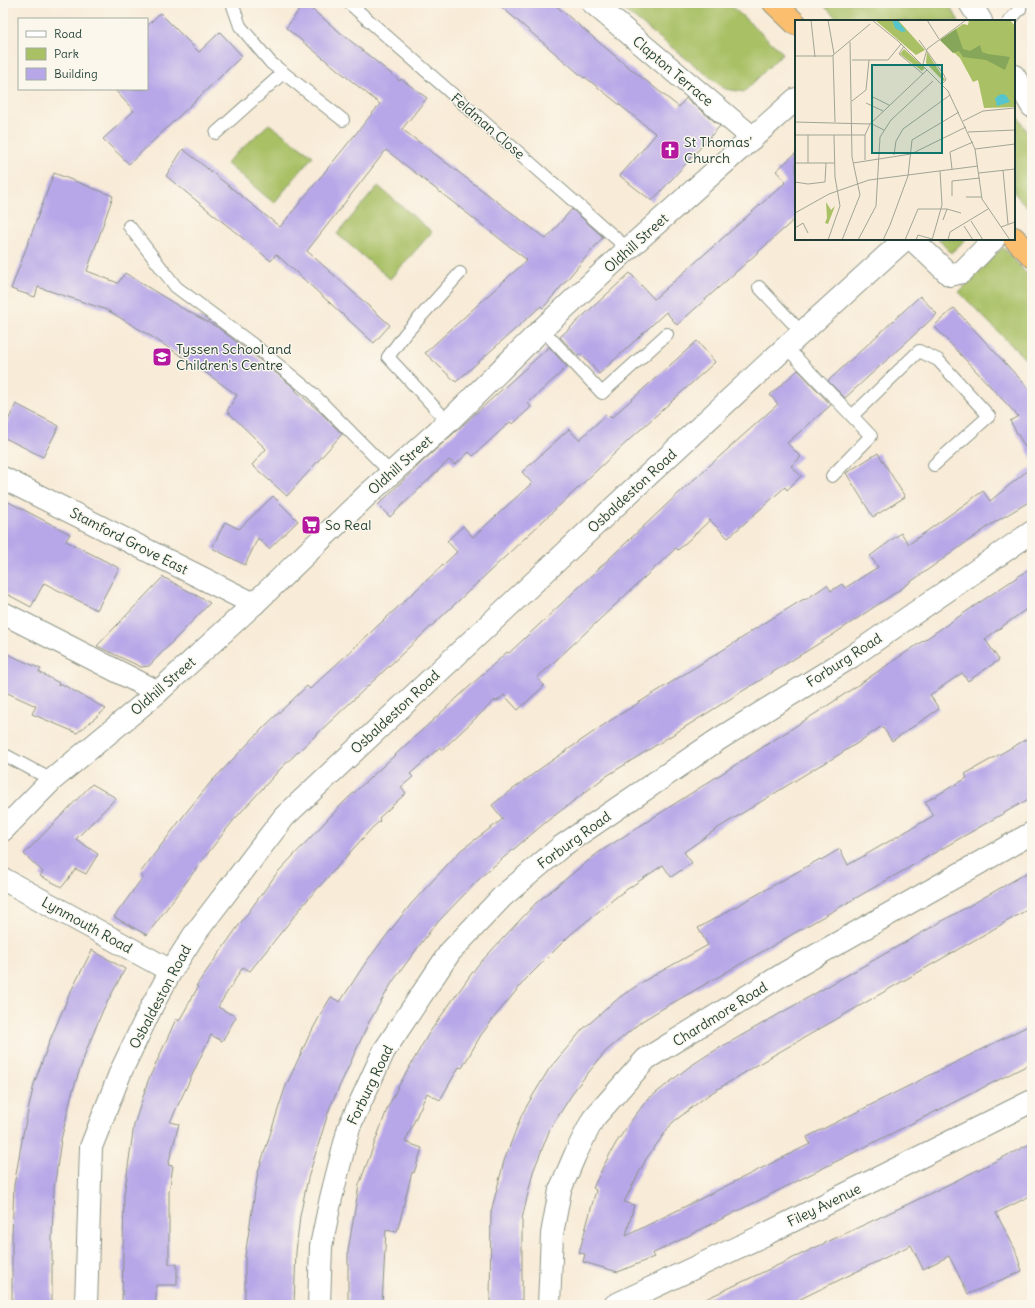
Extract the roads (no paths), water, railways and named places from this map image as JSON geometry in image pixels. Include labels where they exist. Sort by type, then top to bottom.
[{"type":"highway","points":[[774,3],[795,23]]},
{"type":"highway","points":[[1015,239],[1032,256]]},
{"type":"street","name":"Clapton Terrace","points":[[593,3],[753,138]]},
{"type":"street","points":[[970,3],[980,20]]},
{"type":"street","points":[[1015,78],[1032,106]]},
{"type":"street","name":"Oldhill Street","points":[[3,830],[52,780],[158,692],[254,604],[367,495],[448,422],[542,329],[628,249],[795,99]]},
{"type":"street","name":"Osbaldeston Road","points":[[86,1305],[91,1147],[121,1070],[170,971],[194,935],[284,817],[802,332],[904,240]]},
{"type":"street","points":[[913,240],[950,275],[962,272],[993,240]]},
{"type":"street","name":"Stamford Grove East","points":[[3,478],[254,604]]},
{"type":"street","name":"Forburg Road","points":[[319,1305],[321,1246],[331,1198],[349,1127],[384,1051],[450,952],[503,896],[562,846],[719,739],[851,657],[1032,532]]},
{"type":"street","points":[[3,613],[158,692]]},
{"type":"street","name":"Chardmore Road","points":[[549,1305],[552,1234],[560,1190],[575,1155],[594,1119],[646,1059],[785,973],[1032,833]]},
{"type":"street","name":"Lynmouth Road","points":[[3,879],[170,971]]},
{"type":"street","name":"Filey Avenue","points":[[615,1305],[764,1235],[1032,1101]]},
{"type":"lane","points":[[232,3],[240,26],[271,63],[343,120]]},
{"type":"lane","name":"Feldman Close","points":[[348,3],[628,249]]},
{"type":"lane","points":[[1011,20],[1020,9],[1021,3]]},
{"type":"lane","points":[[216,133],[283,73]]},
{"type":"lane","points":[[129,226],[176,287],[255,346],[311,392],[391,473]]},
{"type":"lane","points":[[448,422],[388,356],[405,334],[460,273]]},
{"type":"lane","points":[[760,287],[802,332]]},
{"type":"lane","points":[[542,329],[602,393],[667,334]]},
{"type":"lane","points":[[786,347],[871,436],[832,476]]},
{"type":"lane","points":[[852,416],[919,351],[938,360],[989,416],[934,465]]},
{"type":"lane","points":[[3,754],[52,780]]},
{"type":"place","name":"St Thomas' Church","points":[[670,150]]},
{"type":"place","name":"Tyssen School and Children's Centre","points":[[162,357]]},
{"type":"place","name":"So Real","points":[[311,525]]}]
